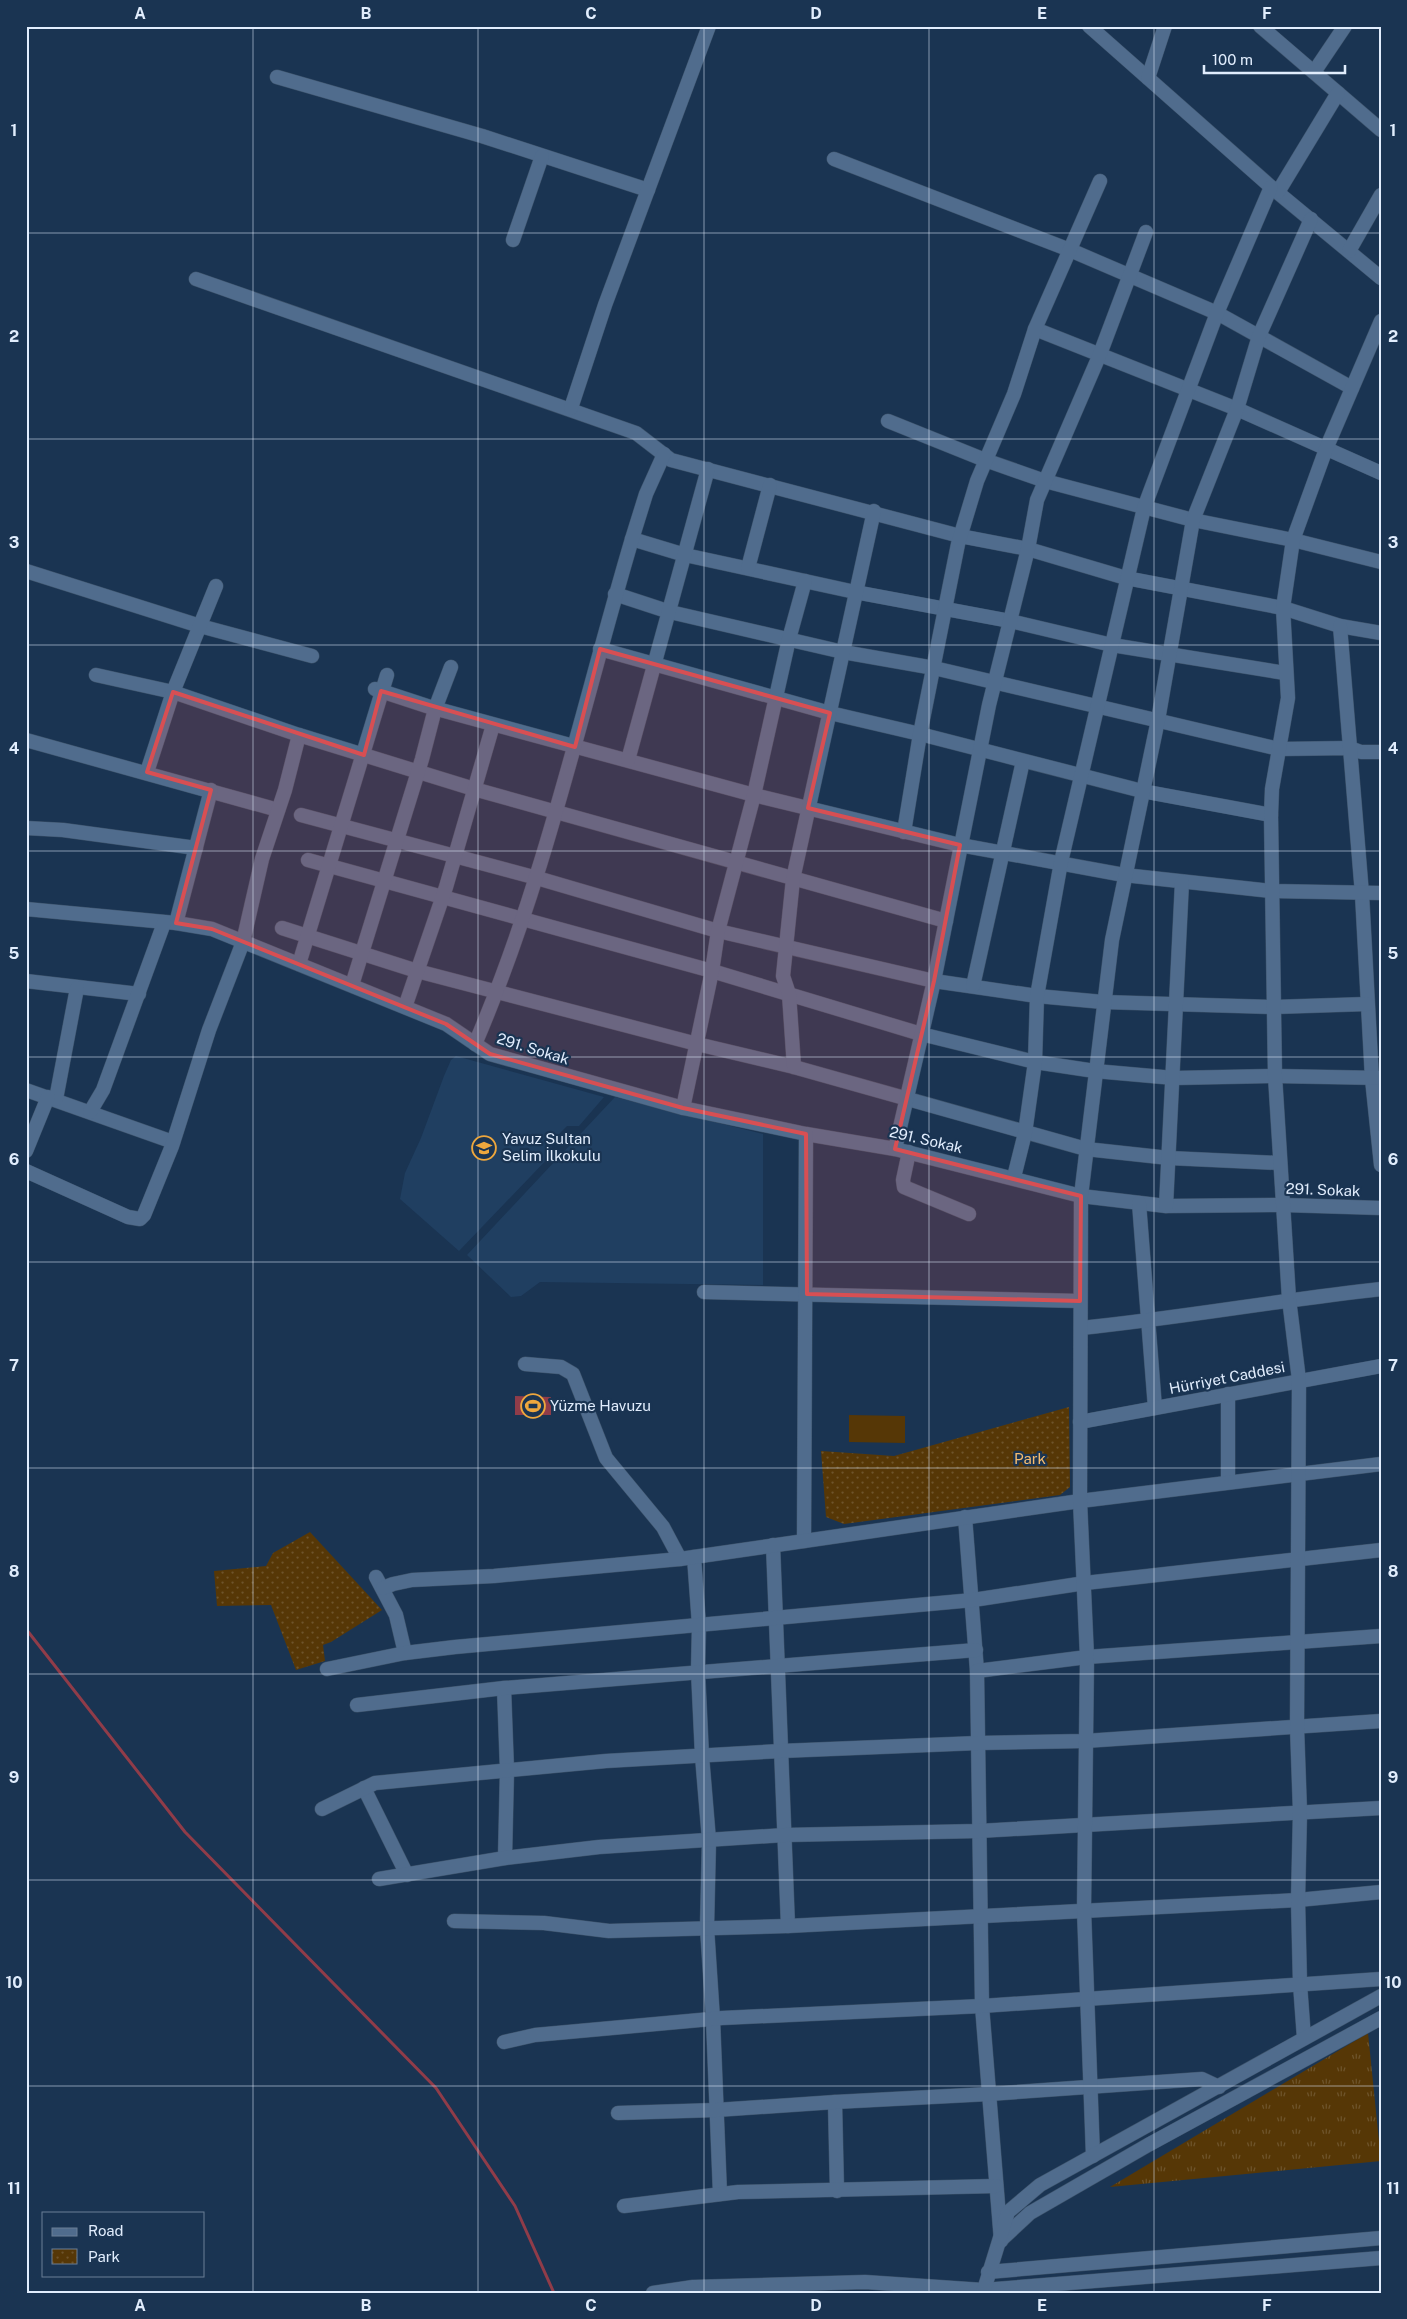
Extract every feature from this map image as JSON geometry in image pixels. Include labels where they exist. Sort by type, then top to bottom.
[{"type":"street","points":[[571,408],[605,305],[709,26]]},
{"type":"street","points":[[1089,26],[1275,189],[1381,278]]},
{"type":"street","points":[[1148,78],[1165,26]]},
{"type":"street","points":[[1260,26],[1381,130]]},
{"type":"street","points":[[1314,72],[1345,26]]},
{"type":"street","points":[[277,77],[542,156],[648,190]]},
{"type":"street","points":[[1014,1177],[1025,1133],[1035,1062],[1037,996],[1061,862],[1098,708],[1126,578],[1144,508],[1217,313],[1275,189],[1338,94]]},
{"type":"street","points":[[513,240],[542,156]]},
{"type":"street","points":[[834,159],[1070,250],[1129,277],[1217,313],[1352,388]]},
{"type":"street","points":[[904,832],[920,734],[960,536],[985,460],[1014,394],[1035,329],[1100,181]]},
{"type":"street","points":[[1349,251],[1381,195]]},
{"type":"street","points":[[1093,2156],[1084,1910],[1087,1657],[1080,1501],[1081,1196],[1086,1149],[1103,1002],[1124,875],[1158,720],[1193,520],[1238,409],[1259,336],[1311,219]]},
{"type":"street","points":[[895,1149],[934,981],[960,845],[995,683],[1028,549],[1037,500],[1100,354],[1146,232]]},
{"type":"street","points":[[196,279],[571,408],[636,433],[672,460],[874,511],[960,536],[1028,549],[1126,578],[1283,608],[1340,626],[1381,633]]},
{"type":"street","points":[[1304,2038],[1300,1984],[1298,1900],[1300,1812],[1297,1727],[1299,1380],[1289,1299],[1275,1076],[1271,891],[1272,789],[1288,698],[1285,673],[1283,608],[1293,540],[1326,449],[1381,321]]},
{"type":"street","points":[[1035,329],[1238,409],[1381,473]]},
{"type":"street","points":[[888,421],[985,460],[1045,481],[1193,520],[1293,540],[1381,562]]},
{"type":"street","points":[[474,1044],[497,991],[537,878],[557,813],[615,594],[646,494],[664,454]]},
{"type":"street","points":[[628,760],[708,469]]},
{"type":"street","points":[[748,568],[770,485]]},
{"type":"street","points":[[794,1066],[789,994],[783,976],[793,879],[874,511]]},
{"type":"street","points":[[632,539],[685,555],[856,592],[1010,621],[1112,645],[1285,673]]},
{"type":"street","points":[[26,571],[200,626],[312,656]]},
{"type":"street","points":[[683,1108],[712,971],[718,931],[754,795],[789,640],[805,581]]},
{"type":"street","points":[[146,772],[173,692],[216,586]]},
{"type":"street","points":[[615,594],[670,612],[789,640],[843,652],[934,668],[1279,749],[1350,748],[1361,752],[1381,752]]},
{"type":"street","points":[[1340,626],[1362,894],[1367,1004],[1376,1078],[1381,1165]]},
{"type":"street","points":[[600,649],[775,699],[1023,761],[1142,790],[1271,815]]},
{"type":"street","points":[[352,986],[363,954],[383,880],[418,772],[435,709],[451,667]]},
{"type":"street","points":[[96,675],[173,692],[299,735],[474,789],[946,921]]},
{"type":"street","points":[[300,964],[364,755],[378,690],[387,675]]},
{"type":"street","points":[[378,690],[435,709],[754,795],[960,845],[1124,875],[1182,882],[1271,891],[1381,893]]},
{"type":"street","points":[[405,1007],[455,856],[493,725]]},
{"type":"street","points":[[26,1171],[128,1217],[140,1219],[173,1142],[209,1030],[243,942],[262,859],[299,735]]},
{"type":"street","points":[[26,740],[212,790],[278,810]]},
{"type":"street","points":[[973,986],[1023,761]]},
{"type":"street","points":[[90,1112],[103,1090],[139,994],[170,923],[196,848],[212,790]]},
{"type":"street","points":[[301,815],[537,878],[718,931],[934,981],[1037,996],[1103,1002],[1274,1006],[1367,1004]]},
{"type":"street","points":[[26,828],[63,830],[196,848]]},
{"type":"street","points":[[308,860],[712,971],[922,1034],[1035,1062],[1095,1071],[1174,1078],[1275,1076],[1376,1078]]},
{"type":"street","points":[[1166,1206],[1174,1078],[1182,882]]},
{"type":"street","name":"291. Sokak","points":[[26,909],[212,929],[446,1024],[490,1054],[683,1108],[806,1134],[910,1152],[1014,1177],[1081,1196],[1166,1206],[1284,1205],[1381,1208]]},
{"type":"street","points":[[282,928],[417,971],[697,1044],[794,1066],[1086,1149],[1169,1158],[1280,1163]]},
{"type":"street","points":[[26,981],[139,994]]},
{"type":"street","points":[[26,1151],[52,1098],[77,988]]},
{"type":"street","points":[[26,1090],[173,1142]]},
{"type":"street","points":[[804,1541],[807,1294],[806,1134]]},
{"type":"street","points":[[910,1152],[903,1180],[904,1186],[969,1214]]},
{"type":"street","points":[[1139,1203],[1155,1408]]},
{"type":"street","points":[[1081,1328],[1148,1321],[1289,1299],[1381,1289]]},
{"type":"street","points":[[704,1292],[1080,1301]]},
{"type":"street","points":[[525,1364],[561,1367],[573,1374],[606,1458],[663,1527],[680,1559]]},
{"type":"street","name":"Hürriyet Caddesi","points":[[1080,1422],[1381,1366]]},
{"type":"street","points":[[1228,1394],[1228,1481]]},
{"type":"street","points":[[406,1653],[396,1615],[380,1582],[392,1584],[412,1580],[494,1576],[680,1559],[1080,1501],[1299,1472],[1381,1464]]},
{"type":"street","points":[[965,1517],[973,1600],[977,1671],[979,1915],[982,2006],[1001,2240]]},
{"type":"street","points":[[773,1545],[788,1926]]},
{"type":"street","points":[[327,1669],[406,1653],[973,1600],[1085,1583],[1381,1550]]},
{"type":"street","points":[[694,1557],[699,1625],[698,1671],[702,1756],[709,1840],[707,1928],[713,2019],[720,2194]]},
{"type":"street","points":[[977,1671],[1087,1657],[1381,1636]]},
{"type":"street","points":[[357,1705],[504,1688],[976,1650]]},
{"type":"street","points":[[504,1688],[508,1770],[505,1858]]},
{"type":"street","points":[[322,1809],[375,1784],[606,1761],[781,1751],[978,1743],[1085,1741],[1381,1721]]},
{"type":"street","points":[[364,1788],[408,1875]]},
{"type":"street","points":[[379,1880],[505,1858],[599,1847],[785,1835],[978,1831],[1381,1808]]},
{"type":"street","points":[[454,1921],[544,1923],[609,1931],[788,1926],[1298,1900],[1381,1892]]},
{"type":"street","points":[[504,2042],[535,2035],[713,2019],[982,2006],[1381,1979]]},
{"type":"street","points":[[983,2291],[988,2272],[1001,2240],[1008,2212],[1040,2185],[1381,1996]]},
{"type":"street","points":[[1001,2240],[1030,2213],[1148,2145],[1381,2018]]},
{"type":"street","points":[[618,2113],[716,2110],[1202,2079],[1219,2087]]},
{"type":"street","points":[[835,2102],[837,2191]]},
{"type":"street","points":[[624,2206],[738,2192],[996,2186]]},
{"type":"street","points":[[988,2272],[1381,2238]]},
{"type":"street","points":[[653,2293],[692,2287],[834,2288],[865,2282],[983,2291],[1381,2258]]},
{"type":"highlighted area","points":[[600,649],[830,713],[808,808],[960,845],[934,981],[895,1149],[1081,1196],[1080,1301],[807,1294],[806,1134],[683,1108],[490,1054],[446,1024],[212,929],[176,923],[211,790],[147,772],[173,692],[364,755],[381,691],[575,747]]},
{"type":"shaded area","name":"Yavuz Sultan Selim İlkokulu","points":[[456,1056],[604,1097],[579,1126],[567,1126],[551,1142],[552,1154],[459,1251],[400,1199],[405,1173],[421,1138],[444,1076],[451,1060]]},
{"type":"shaded area","points":[[615,1097],[763,1134],[763,1285],[540,1282],[521,1296],[511,1297],[467,1255]]},
{"type":"shaded area","name":"Yüzme Havuzu","points":[[515,1396],[551,1397],[551,1415],[515,1415]]},
{"type":"green space","name":"Park","points":[[1069,1407],[1070,1487],[1060,1495],[844,1524],[826,1517],[821,1451],[894,1456]]},
{"type":"green space","points":[[849,1415],[905,1416],[905,1443],[849,1442]]},
{"type":"green space","points":[[310,1532],[382,1610],[331,1642],[323,1645],[325,1661],[296,1670],[271,1605],[217,1606],[214,1571],[266,1566],[273,1553]]},
{"type":"green space","points":[[1368,2033],[1381,2161],[1110,2187]]},
{"type":"waterway","points":[[26,1629],[185,1832],[436,2088],[515,2206],[554,2293]]},
{"type":"place","name":"Yavuz Sultan Selim İlkokulu","points":[[484,1148]]},
{"type":"place","name":"Yüzme Havuzu","points":[[533,1406]]}]
